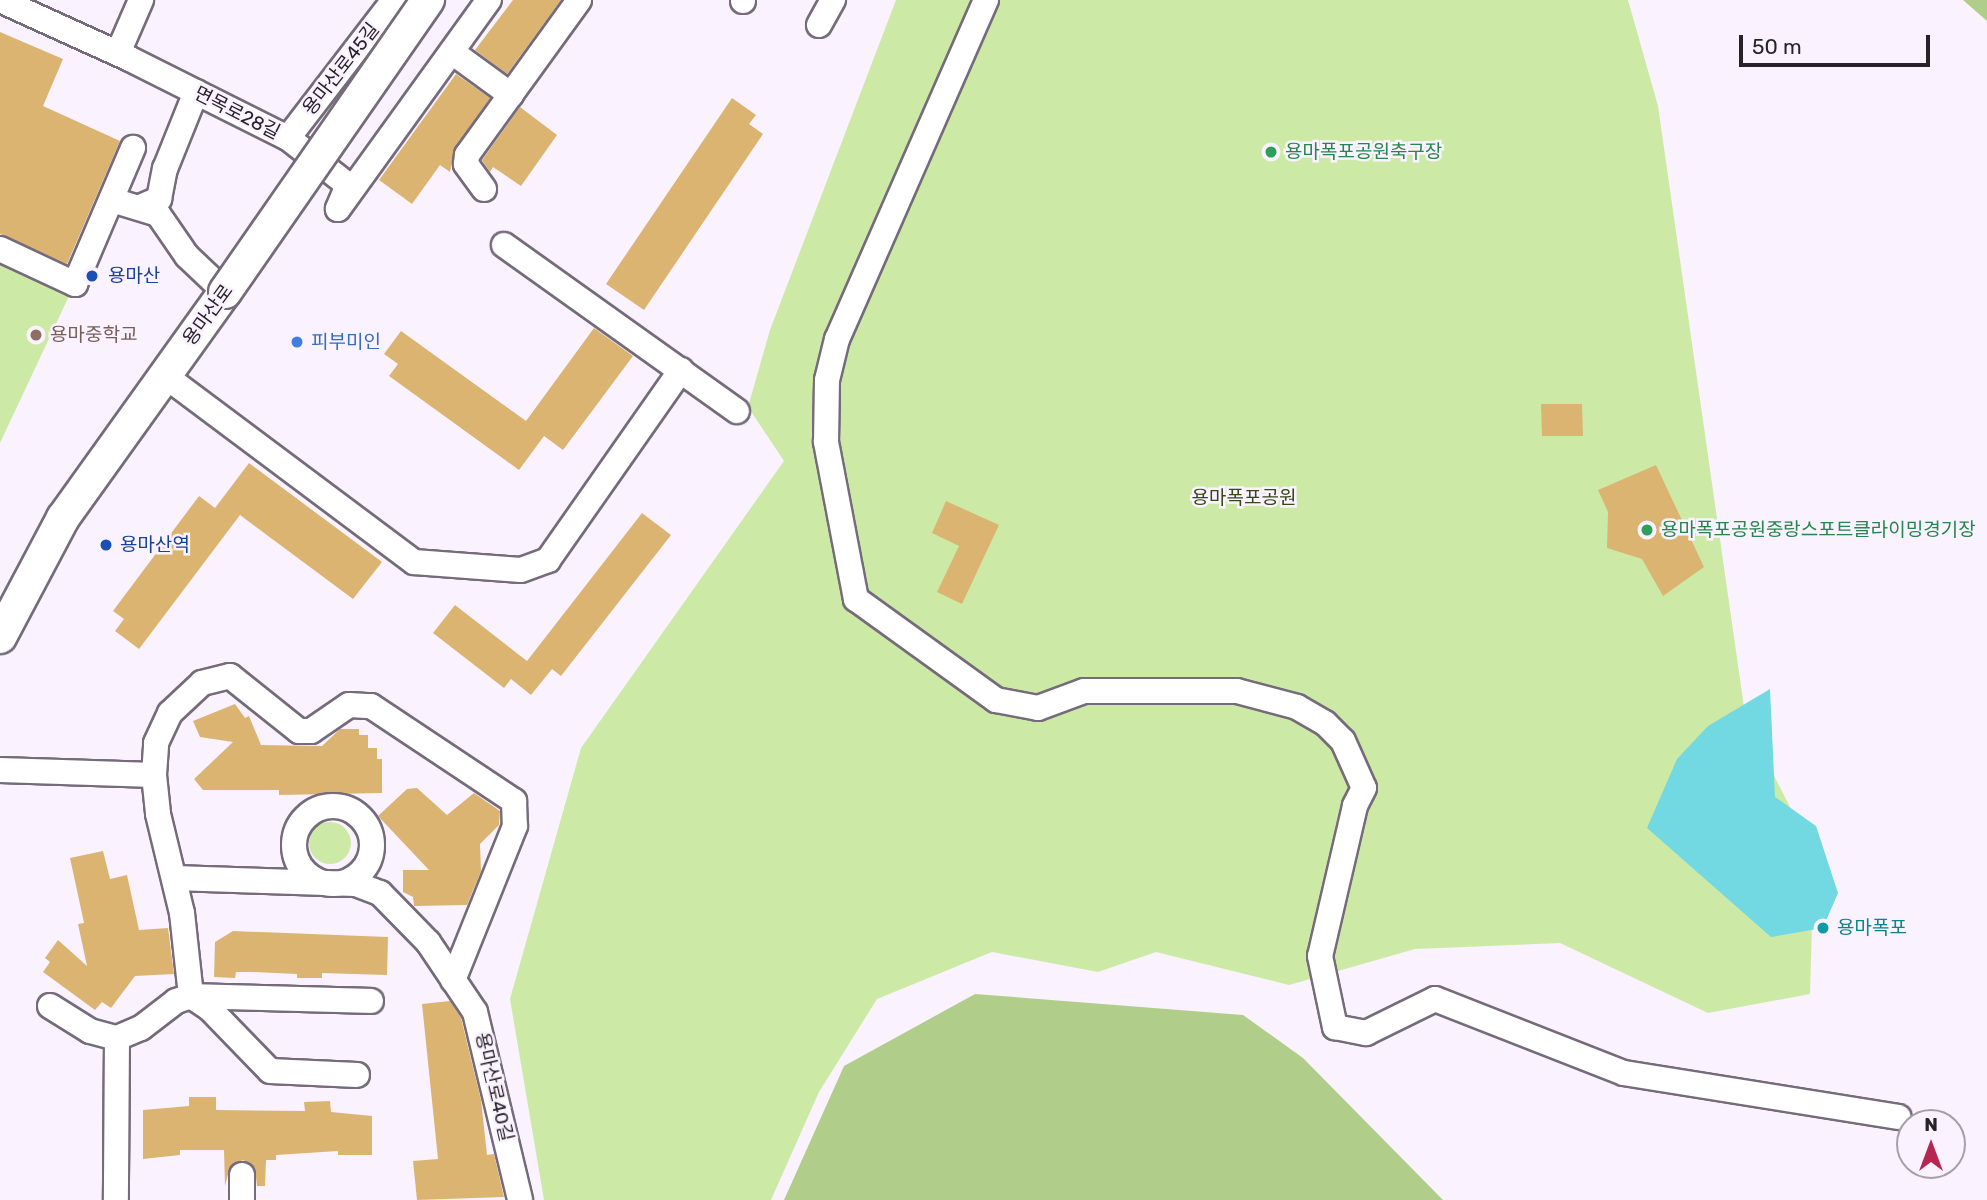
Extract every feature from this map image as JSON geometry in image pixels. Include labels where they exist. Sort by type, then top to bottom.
[{"type":"main road","name":"용마산로","points":[[0,637],[63,518],[225,292],[428,0]]},
{"type":"street","name":"면목로28길","points":[[0,0],[34,7],[118,53],[288,138],[348,185],[338,209],[372,168],[452,52]]},
{"type":"street","points":[[118,53],[141,0]]},
{"type":"street","name":"용마산로45길","points":[[288,138],[394,0]]},
{"type":"street","points":[[489,0],[452,52],[511,95]]},
{"type":"street","points":[[484,189],[465,160],[579,0]]},
{"type":"street","points":[[819,25],[833,0]]},
{"type":"street","points":[[986,0],[837,340],[825,388],[826,443],[856,599],[996,700],[1038,708],[1084,691],[1237,691],[1297,707],[1325,723],[1343,741],[1364,788],[1355,806],[1320,956],[1335,1027],[1366,1032],[1435,999],[1624,1073],[1896,1117]]},
{"type":"street","points":[[140,207],[159,199],[164,169],[196,92]]},
{"type":"street","points":[[0,249],[75,284],[132,148]]},
{"type":"street","points":[[112,200],[158,214],[187,256],[225,292]]},
{"type":"street","points":[[503,245],[737,411]]},
{"type":"street","points":[[164,375],[414,562],[521,570],[548,560],[681,370]]},
{"type":"street","points":[[191,996],[183,913],[158,814],[156,743],[170,713],[202,683],[230,676],[299,730],[311,730],[349,705],[371,706],[514,801],[517,820],[453,980]]},
{"type":"street","points":[[0,770],[155,775]]},
{"type":"street","name":"용마산로40길","points":[[174,878],[365,884],[380,892],[428,942],[480,1026],[520,1200]]},
{"type":"street","points":[[191,996],[211,1009],[270,1071],[357,1075]]},
{"type":"street","points":[[50,1006],[90,1031],[117,1038],[141,1028],[176,1001],[191,996],[371,1001]]},
{"type":"street","points":[[116,1200],[117,1038]]},
{"type":"street","points":[[242,1175],[242,1200]]},
{"type":"green space","name":"용마폭포공원","points":[[896,0],[1628,0],[1658,106],[1746,721],[1814,854],[1810,994],[1708,1013],[1560,943],[1415,949],[1289,985],[1156,952],[1098,972],[992,952],[877,999],[819,1092],[771,1200],[544,1200],[510,999],[581,748],[784,461],[748,407],[770,330]]},
{"type":"green space","points":[[1963,0],[1987,0],[1987,21]]},
{"type":"green space","points":[[0,261],[70,294],[0,443]]},
{"type":"green space","points":[[330,822],[345,828],[351,843],[345,858],[330,864],[315,858],[309,843],[315,828]]},
{"type":"green space","points":[[975,994],[1243,1015],[1303,1058],[1443,1200],[784,1200],[844,1066]]},
{"type":"water","points":[[1770,689],[1775,797],[1816,826],[1838,893],[1823,928],[1771,937],[1647,828],[1677,759],[1708,726]]},
{"type":"building","points":[[513,0],[561,0],[507,74],[475,50]]},
{"type":"building","points":[[0,32],[63,59],[43,106],[120,141],[67,264],[0,234]]},
{"type":"building","points":[[456,74],[490,98],[455,147],[450,172],[440,165],[412,204],[379,180]]},
{"type":"building","points":[[732,98],[756,115],[749,124],[763,134],[644,310],[606,284]]},
{"type":"building","points":[[520,107],[557,135],[521,186],[493,167],[490,172],[482,160]]},
{"type":"building","points":[[594,328],[633,356],[563,450],[544,436],[519,470],[389,376],[398,364],[384,354],[401,331],[526,421]]},
{"type":"building","points":[[1541,404],[1582,404],[1583,436],[1542,436]]},
{"type":"building","points":[[249,463],[382,562],[353,599],[240,515],[139,649],[115,631],[124,619],[113,611],[199,496],[215,508]]},
{"type":"building","name":"용마폭포공원중랑스포트클라이밍경기장","points":[[1656,465],[1704,567],[1663,596],[1642,559],[1607,548],[1608,512],[1598,490]]},
{"type":"building","points":[[946,501],[999,525],[962,604],[937,592],[959,546],[932,533]]},
{"type":"building","points":[[642,513],[671,535],[561,676],[552,669],[531,695],[511,679],[504,688],[433,633],[455,605],[527,661]]},
{"type":"building","points":[[235,704],[245,718],[249,716],[261,745],[322,746],[340,729],[359,729],[359,735],[368,735],[368,748],[377,748],[377,759],[382,759],[382,793],[279,795],[279,790],[203,790],[194,779],[233,742],[200,737],[193,721]]},
{"type":"building","points":[[417,788],[447,815],[474,793],[500,811],[499,825],[480,844],[481,871],[467,905],[414,906],[413,897],[403,892],[403,870],[429,870],[378,816],[407,789]]},
{"type":"building","points":[[103,851],[110,879],[127,875],[139,930],[168,928],[174,974],[135,976],[111,1008],[102,1002],[95,1010],[43,972],[50,962],[45,958],[58,940],[87,966],[78,924],[84,923],[70,858]]},
{"type":"building","points":[[233,931],[388,937],[387,975],[322,973],[322,978],[297,978],[297,974],[236,972],[235,978],[214,977],[215,942]]},
{"type":"building","points":[[450,1001],[461,1018],[481,1100],[487,1155],[494,1154],[504,1197],[417,1200],[413,1161],[438,1159],[422,1004]]},
{"type":"building","points":[[189,1097],[216,1097],[216,1110],[305,1111],[304,1102],[330,1101],[331,1112],[372,1116],[372,1155],[338,1155],[338,1151],[276,1155],[276,1160],[266,1160],[265,1186],[257,1186],[255,1168],[243,1160],[230,1167],[225,1186],[224,1150],[180,1150],[180,1155],[143,1159],[143,1110],[189,1106]]},
{"type":"place","name":"용마폭포공원축구장","points":[[1271,152]]},
{"type":"place","name":"용마산","points":[[92,276]]},
{"type":"place","name":"용마중학교","points":[[36,335]]},
{"type":"place","name":"피부미인","points":[[297,342]]},
{"type":"place","name":"용마폭포공원중랑스포트클라이밍경기장","points":[[1647,530]]},
{"type":"place","name":"용마산역","points":[[106,545]]},
{"type":"place","name":"용마폭포","points":[[1823,928]]}]
